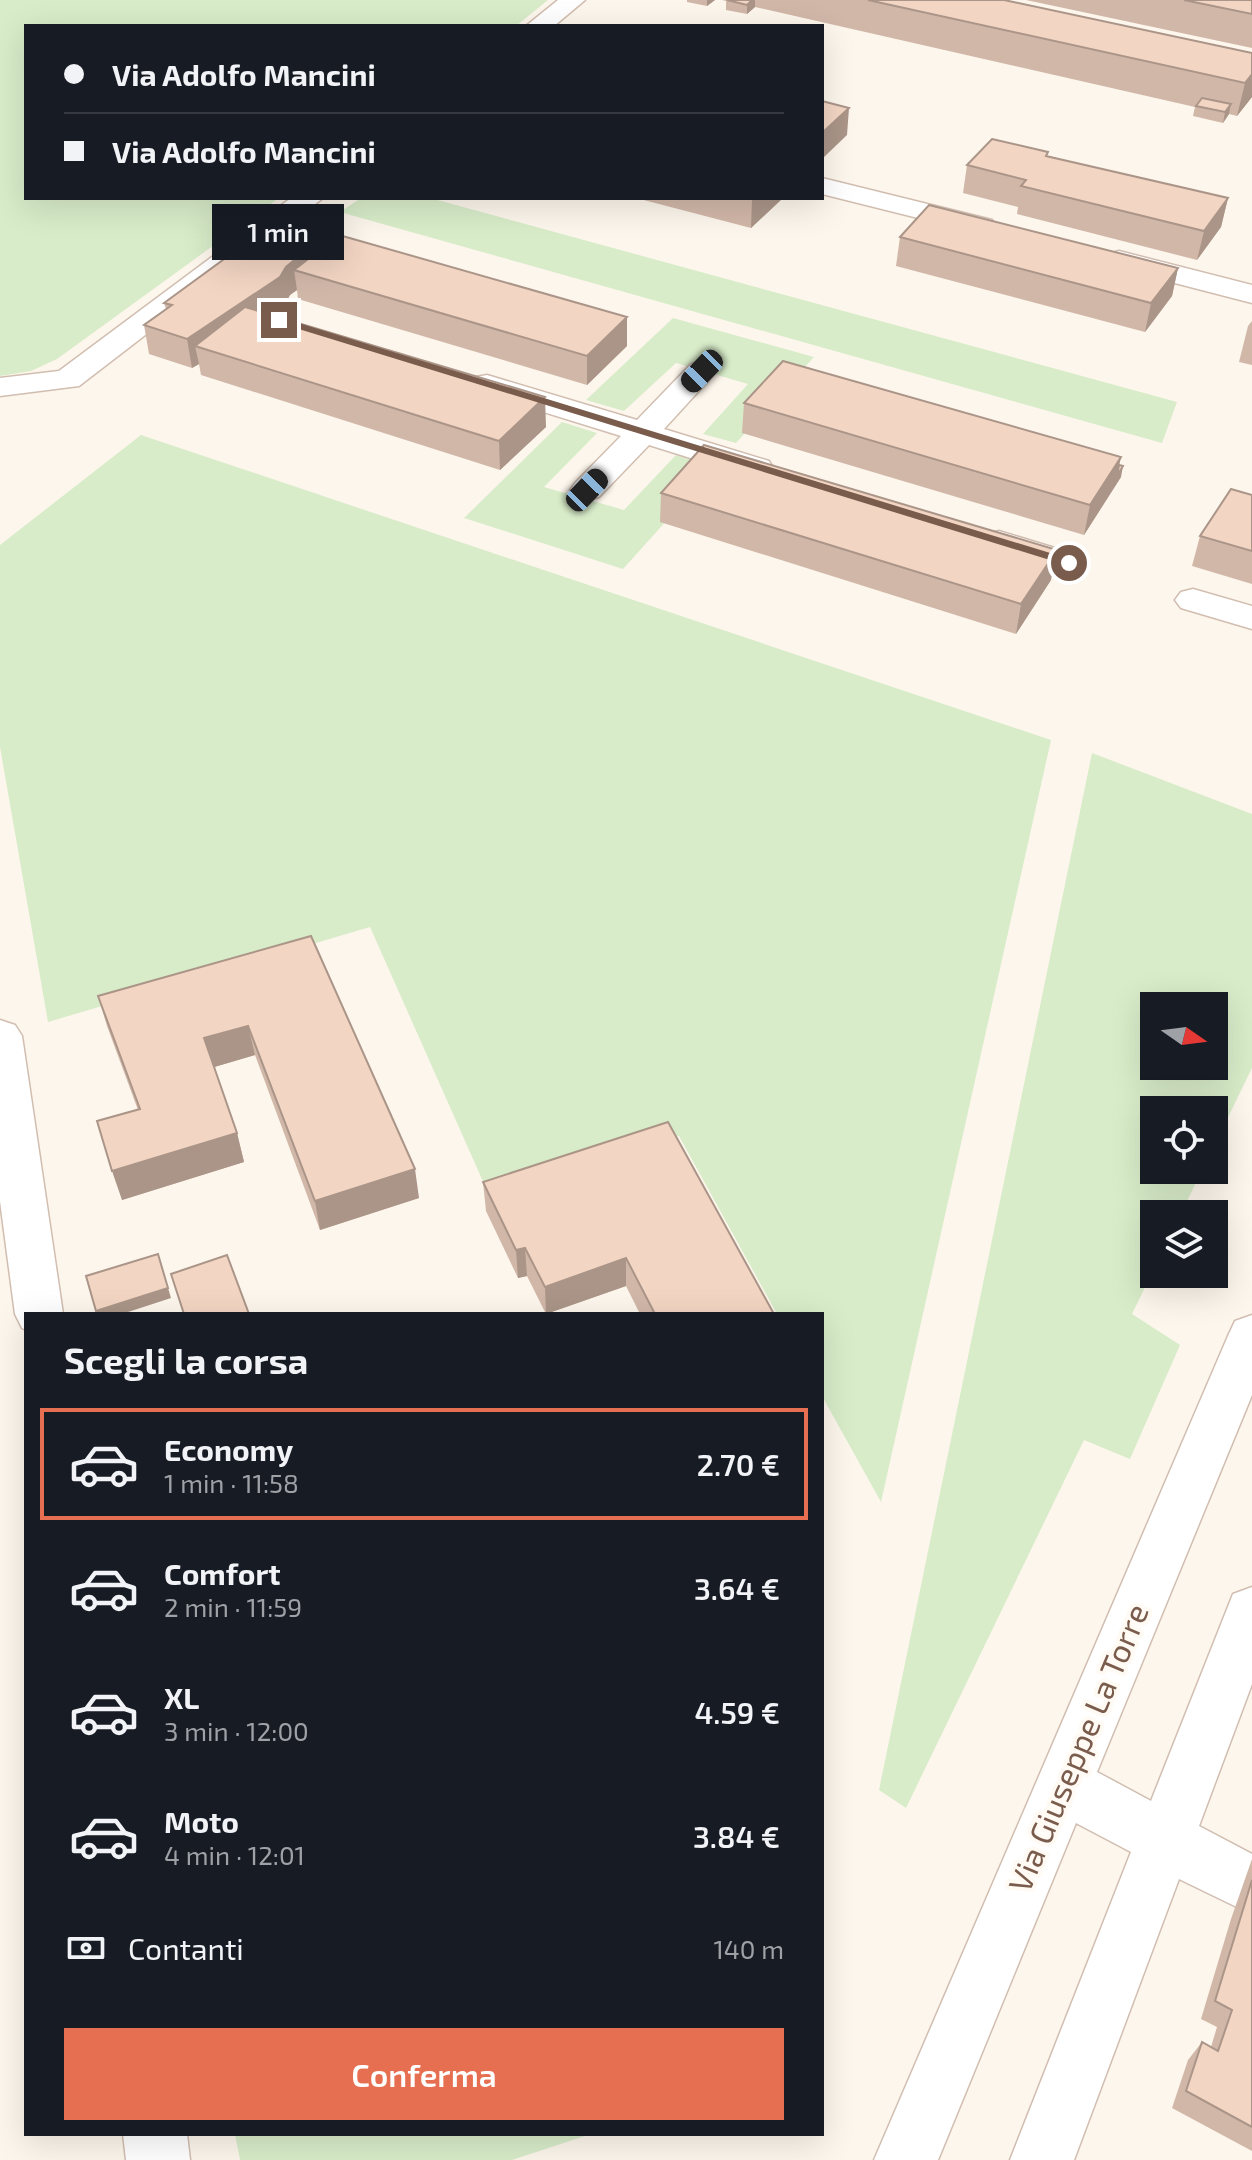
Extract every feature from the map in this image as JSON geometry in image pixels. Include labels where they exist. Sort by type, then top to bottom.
[{"type":"street","points":[[541,24],[573,0]]},
{"type":"street","points":[[824,186],[1002,231]]},
{"type":"street","points":[[0,387],[68,379],[306,200]]},
{"type":"street","points":[[1092,254],[1252,294]]},
{"type":"street","points":[[587,490],[702,371]]},
{"type":"street","points":[[461,376],[780,475]]},
{"type":"street","points":[[963,530],[1069,563]]},
{"type":"street","points":[[1193,600],[1252,618]]},
{"type":"street","points":[[0,1036],[39,1312]]},
{"type":"street","name":"Via Giuseppe La Torre","points":[[906,2160],[1252,1336]]},
{"type":"street","points":[[1042,2160],[1252,1612]]},
{"type":"street","points":[[1063,1785],[1245,1882]]},
{"type":"street","points":[[155,2136],[158,2160]]},
{"type":"green space","points":[[0,0],[548,0],[518,24],[24,24],[24,200],[276,200],[57,359],[31,371],[0,376]]},
{"type":"green space","points":[[358,200],[437,200],[1177,402],[1162,443],[340,212]]},
{"type":"green space","points":[[673,318],[814,357],[736,443],[703,434],[748,384],[676,363],[624,411],[586,400]]},
{"type":"green space","points":[[562,422],[597,433],[544,487],[624,510],[676,455],[715,467],[623,569],[464,518]]},
{"type":"green space","points":[[141,435],[1051,740],[881,1502],[824,1400],[824,1312],[776,1312],[679,1136],[489,1195],[370,927],[48,1022],[0,747],[0,545]]},
{"type":"green space","points":[[1092,753],[1252,814],[1252,1068],[1228,1117],[1228,1096],[1140,1096],[1140,1184],[1195,1184],[1188,1200],[1140,1200],[1140,1288],[1145,1288],[1132,1314],[1180,1345],[1130,1459],[1084,1440],[906,1808],[879,1790]]},
{"type":"green space","points":[[235,2136],[585,2136],[512,2160],[240,2160]]},
{"type":"building","points":[[727,0],[752,0],[747,5]]},
{"type":"building","points":[[868,0],[1004,0],[1252,53],[1252,74],[1245,83]]},
{"type":"building","points":[[1184,0],[1252,0],[1252,14]]},
{"type":"building","points":[[1202,98],[1231,104],[1225,112],[1196,106]]},
{"type":"building","points":[[824,102],[849,108],[824,131]]},
{"type":"building","points":[[992,139],[1048,152],[1046,156],[1228,198],[1204,231],[1021,186],[1026,180],[967,165]]},
{"type":"building","points":[[929,205],[1178,268],[1151,303],[900,237]]},
{"type":"building","points":[[284,221],[327,233],[286,267],[280,277],[187,339],[144,325],[172,305],[164,303],[253,238],[259,239]]},
{"type":"building","points":[[339,235],[627,317],[587,356],[294,270]]},
{"type":"building","points":[[245,307],[545,397],[499,441],[195,346]]},
{"type":"building","points":[[783,361],[1121,457],[1090,505],[744,403]]},
{"type":"building","points":[[704,445],[1057,550],[1021,604],[661,493]]},
{"type":"building","points":[[1231,489],[1252,495],[1252,551],[1200,536]]},
{"type":"building","points":[[311,936],[415,1169],[315,1201],[248,1026],[204,1038],[237,1133],[112,1171],[97,1121],[140,1109],[98,996]]},
{"type":"building","points":[[668,1122],[773,1312],[654,1312],[626,1258],[545,1287],[525,1248],[516,1250],[483,1182]]},
{"type":"building","points":[[158,1254],[168,1288],[96,1311],[86,1276]]},
{"type":"building","points":[[227,1255],[248,1312],[183,1312],[171,1274]]},
{"type":"building","points":[[1252,1880],[1252,2127],[1186,2091],[1202,2042],[1218,2051],[1232,2010],[1215,2001]]},
{"type":"route","points":[[279,320],[1069,563]]}]
